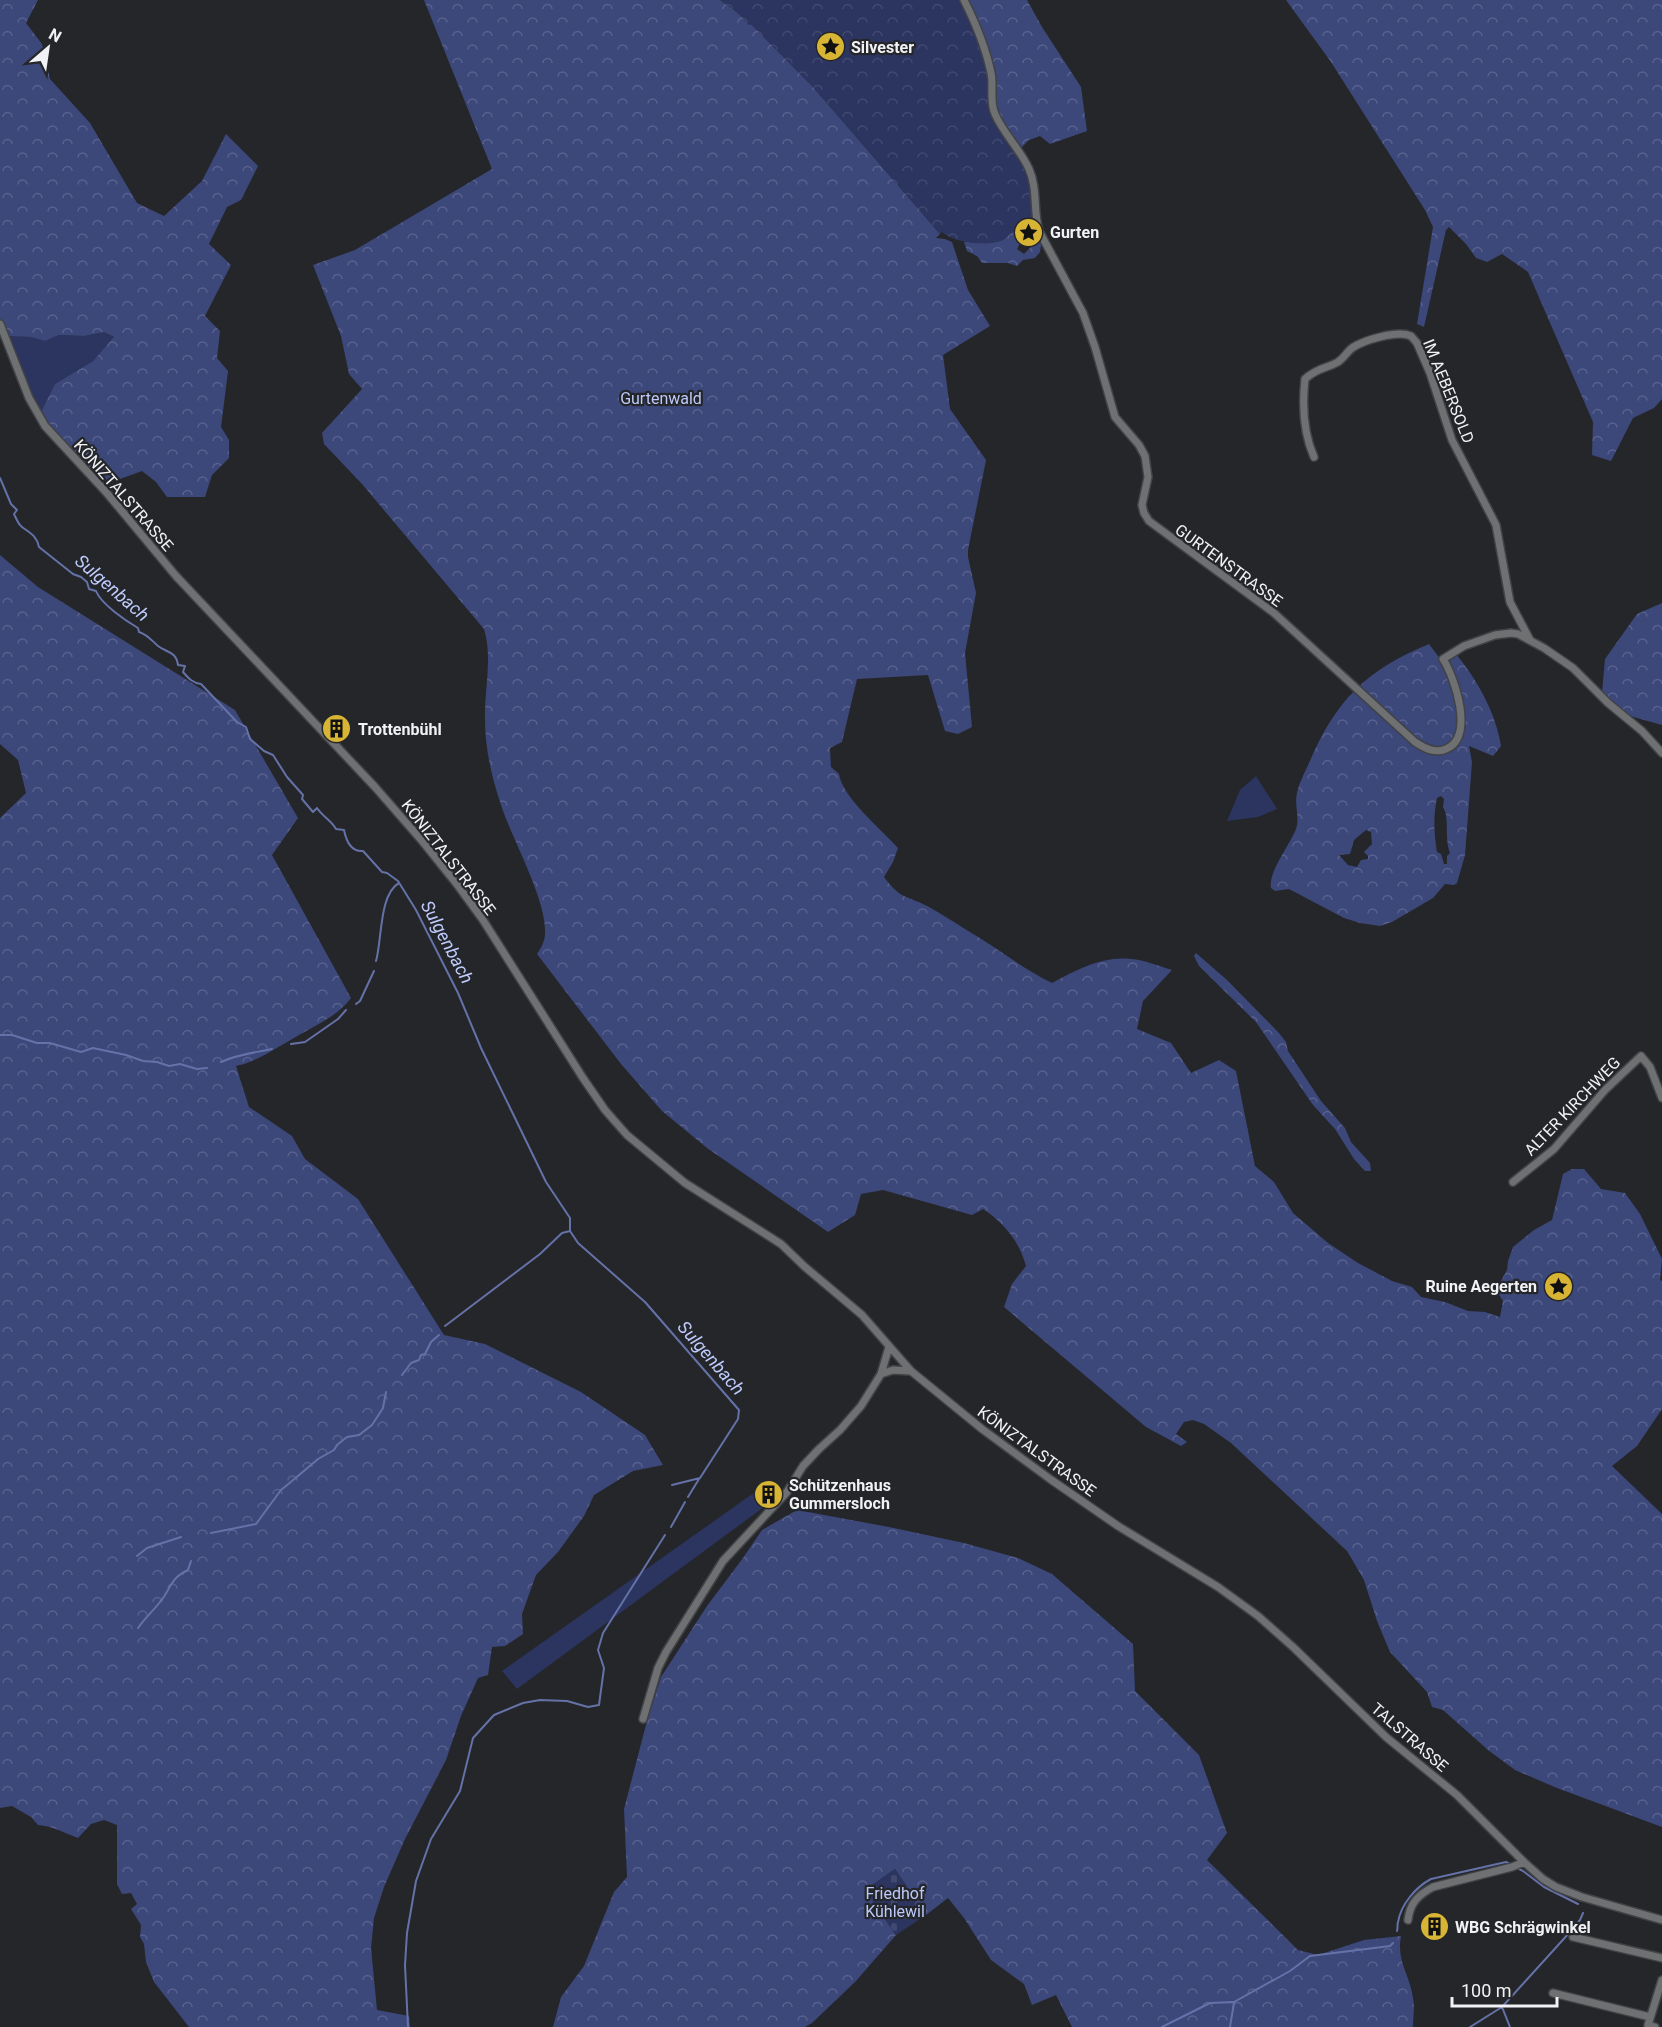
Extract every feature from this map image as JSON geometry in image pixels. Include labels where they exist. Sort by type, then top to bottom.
[{"type":"street","name":"GURTENSTRASSE","points":[[964,0],[971,13],[992,75],[995,114],[1021,154],[1033,180],[1036,222],[1039,231],[1083,313],[1115,417],[1139,445],[1145,456],[1148,477],[1142,505],[1149,521],[1274,614],[1415,742],[1428,749],[1440,751],[1449,748],[1460,731],[1460,707],[1451,675],[1443,659],[1464,646],[1503,633],[1518,634],[1573,668],[1608,703],[1642,731],[1662,753]]},
{"type":"street","name":"KÖNIZTALSTRASSE","points":[[0,324],[25,389],[45,426],[106,492],[176,576],[375,787],[423,842],[483,920],[583,1078],[605,1110],[627,1135],[685,1184],[781,1244],[862,1315],[911,1371],[982,1429],[1050,1479],[1152,1547]]},
{"type":"street","name":"IM AEBERSOLD","points":[[1314,457],[1308,442],[1305,423],[1305,379],[1314,370],[1339,362],[1353,348],[1365,342],[1399,334],[1411,336],[1417,343],[1430,373],[1456,450],[1496,525],[1510,602],[1530,640]]},
{"type":"street","name":"ALTER KIRCHWEG","points":[[1513,1182],[1554,1149],[1605,1090],[1641,1056],[1650,1067],[1662,1098]]},
{"type":"street","points":[[643,1719],[666,1652],[723,1561],[787,1492],[803,1466],[861,1406],[881,1374],[889,1347]]},
{"type":"street","points":[[881,1374],[893,1370],[911,1371]]},
{"type":"street","name":"TALSTRASSE","points":[[1152,1547],[1218,1587],[1258,1616],[1386,1737],[1457,1795],[1518,1865],[1568,1892],[1662,1920]]},
{"type":"street","points":[[1408,1920],[1412,1902],[1433,1887],[1518,1865]]},
{"type":"street","points":[[1573,1937],[1662,1958]]},
{"type":"street","points":[[1553,1993],[1650,2024],[1662,1980]]},
{"type":"green space","points":[[0,0],[38,0],[26,23],[42,44],[50,79],[90,123],[137,203],[164,216],[202,181],[226,134],[258,166],[241,200],[227,207],[209,244],[231,265],[205,316],[220,331],[217,358],[228,371],[221,427],[229,440],[229,458],[212,475],[205,497],[167,497],[156,482],[142,471],[109,483],[92,476],[60,441],[40,414],[55,384],[93,361],[114,337],[104,332],[84,336],[59,335],[45,341],[31,337],[3,336],[0,325]]},
{"type":"green space","name":"Gurtenwald","points":[[424,0],[720,0],[752,25],[813,87],[940,234],[936,238],[952,242],[968,290],[990,326],[943,355],[950,409],[986,460],[968,550],[976,593],[965,653],[972,727],[958,734],[945,731],[928,675],[857,679],[842,742],[830,748],[831,767],[839,774],[847,793],[898,848],[884,877],[896,890],[942,915],[1052,983],[1090,965],[1110,960],[1136,960],[1172,970],[1143,1001],[1137,1029],[1171,1043],[1191,1073],[1219,1060],[1236,1071],[1255,1166],[1274,1182],[1293,1213],[1328,1243],[1358,1263],[1392,1281],[1412,1287],[1421,1297],[1445,1302],[1468,1311],[1485,1312],[1500,1317],[1503,1301],[1496,1290],[1507,1270],[1513,1247],[1534,1230],[1552,1220],[1563,1174],[1572,1169],[1584,1169],[1601,1189],[1625,1193],[1640,1214],[1662,1259],[1660,1280],[1662,1281],[1662,1409],[1637,1446],[1612,1466],[1662,1514],[1662,1827],[1515,1770],[1488,1750],[1443,1710],[1432,1707],[1427,1692],[1390,1652],[1364,1580],[1347,1551],[1231,1443],[1204,1424],[1193,1420],[1184,1422],[1176,1434],[1187,1442],[1181,1446],[1146,1427],[1004,1307],[1012,1284],[1026,1266],[1015,1241],[1004,1226],[990,1214],[983,1209],[972,1215],[883,1190],[861,1194],[855,1215],[828,1232],[707,1148],[662,1111],[621,1064],[537,954],[545,937],[541,904],[501,805],[488,753],[485,709],[488,651],[484,629],[362,484],[324,444],[322,433],[362,389],[349,374],[341,336],[313,265],[355,250],[492,169]]},
{"type":"green space","points":[[720,0],[961,0],[978,39],[989,73],[990,99],[1029,174],[1033,220],[1028,226],[1022,222],[1007,237],[995,242],[970,242],[954,239],[942,232],[940,234],[813,87],[752,25],[749,25],[738,13]]},
{"type":"green space","points":[[966,0],[1027,0],[1081,87],[1087,131],[1050,144],[1040,136],[1029,140],[1020,149],[998,112]]},
{"type":"green space","points":[[1286,0],[1662,0],[1662,399],[1654,408],[1633,418],[1611,461],[1592,455],[1593,422],[1528,272],[1502,254],[1487,262],[1476,258],[1449,227],[1446,230],[1424,327],[1417,324],[1433,227],[1425,210],[1331,62]]},
{"type":"green space","points":[[1022,221],[1028,229],[1017,249],[1024,254],[1039,239],[1040,252],[1035,258],[1023,260],[1017,266],[1008,263],[982,263],[977,256],[967,251],[964,242],[990,242],[1003,238]]},
{"type":"green space","points":[[104,332],[115,338],[93,361],[55,384],[40,414],[3,336],[31,337],[45,341],[59,335],[84,336]]},
{"type":"green space","points":[[0,555],[38,587],[235,710],[298,818],[272,855],[351,998],[325,1021],[259,1058],[236,1066],[249,1107],[292,1136],[305,1159],[358,1199],[444,1335],[485,1344],[581,1392],[645,1435],[663,1465],[633,1471],[594,1495],[584,1516],[558,1552],[536,1575],[522,1614],[523,1634],[505,1646],[492,1647],[488,1675],[478,1678],[461,1716],[446,1760],[405,1839],[384,1887],[374,1918],[371,1948],[377,2010],[409,2016],[410,2027],[189,2027],[154,1982],[140,1937],[141,1925],[131,1909],[137,1904],[131,1893],[122,1894],[117,1884],[117,1825],[104,1820],[91,1824],[78,1838],[54,1828],[38,1825],[31,1817],[12,1806],[0,1808],[0,818],[26,793],[18,760],[0,744]]},
{"type":"green space","points":[[1662,603],[1662,725],[1630,716],[1602,693],[1605,659],[1637,614]]},
{"type":"green space","points":[[1429,644],[1441,660],[1454,652],[1470,673],[1490,708],[1501,746],[1493,756],[1469,746],[1472,762],[1465,855],[1457,883],[1445,884],[1433,898],[1392,922],[1380,926],[1344,918],[1289,889],[1275,891],[1271,888],[1271,882],[1276,867],[1296,829],[1296,797],[1299,785],[1330,721],[1370,676]],"holes":[[[1441,796],[1444,799],[1443,807],[1450,853],[1447,856],[1447,864],[1444,864],[1441,854],[1437,852],[1435,838],[1434,818],[1437,798]],[[1366,830],[1371,832],[1372,844],[1364,852],[1368,859],[1361,860],[1357,867],[1348,865],[1339,855],[1350,854],[1354,840]]]},
{"type":"green space","points":[[1256,776],[1277,809],[1258,817],[1227,821],[1240,790]]},
{"type":"green space","points":[[1196,953],[1227,980],[1279,1033],[1286,1042],[1288,1051],[1321,1101],[1345,1128],[1351,1142],[1370,1163],[1371,1171],[1365,1171],[1354,1159],[1335,1129],[1313,1105],[1256,1022],[1199,966],[1194,956]]},
{"type":"green space","points":[[758,1490],[768,1504],[517,1689],[502,1671]]},
{"type":"green space","points":[[797,1510],[964,1543],[1018,1558],[1052,1574],[1133,1644],[1135,1691],[1199,1755],[1227,1833],[1207,1860],[1298,1950],[1318,1955],[1364,1940],[1401,1936],[1400,1953],[1414,2001],[1413,2027],[1072,2027],[1056,1995],[1032,2005],[1024,1984],[991,1960],[948,1898],[926,1915],[895,1869],[865,1890],[896,1935],[856,1981],[805,2027],[553,2027],[561,1997],[584,1966],[614,1892],[627,1877],[624,1809],[661,1677],[707,1606],[762,1530]]},
{"type":"green space","name":"Friedhof Kühlewil","points":[[895,1869],[926,1915],[896,1935],[865,1890]]},
{"type":"waterway","name":"Sulgenbach","points":[[0,478],[11,504],[17,510],[14,514],[17,521],[35,537],[39,547],[87,582],[89,589],[96,591],[108,607],[138,628],[139,632],[173,655],[178,665],[185,666],[183,672],[187,677],[201,684],[237,722],[246,727],[250,739],[264,751],[273,755],[313,812],[317,808],[336,829],[344,830],[355,850],[363,851],[382,872],[398,881],[416,910],[458,993],[481,1048],[546,1182],[570,1218],[570,1231],[578,1243],[645,1302],[739,1410],[738,1419],[700,1478],[672,1485]]},
{"type":"waterway","points":[[376,961],[385,907],[388,897],[399,883]]},
{"type":"waterway","points":[[356,1004],[360,1001],[374,971]]},
{"type":"waterway","points":[[291,1044],[305,1042],[338,1019],[346,1010]]},
{"type":"waterway","points":[[0,1035],[12,1035],[81,1052],[93,1048],[169,1066],[180,1064],[197,1069],[207,1068]]},
{"type":"waterway","points":[[221,1062],[240,1055],[272,1049]]},
{"type":"waterway","points":[[445,1326],[540,1254],[562,1233],[570,1231]]},
{"type":"waterway","points":[[402,1375],[411,1363],[419,1360],[421,1355],[425,1354],[431,1342],[439,1335]]},
{"type":"waterway","points":[[211,1533],[256,1524],[281,1490],[318,1459],[334,1450],[347,1437],[359,1435],[372,1425],[383,1408],[386,1392]]},
{"type":"waterway","points":[[688,1497],[699,1479]]},
{"type":"waterway","points":[[671,1527],[685,1502]]},
{"type":"waterway","points":[[408,2027],[405,1965],[407,1933],[416,1881],[431,1839],[460,1791],[473,1738],[494,1715],[523,1703],[540,1700],[567,1701],[588,1707],[599,1705],[604,1668],[598,1650],[603,1633],[665,1535]]},
{"type":"waterway","points":[[137,1556],[147,1548],[181,1537]]},
{"type":"waterway","points":[[138,1628],[164,1597],[174,1580],[188,1570],[191,1561]]},
{"type":"waterway","points":[[1397,1931],[1400,1915],[1406,1903],[1425,1882],[1506,1862],[1523,1871],[1544,1887],[1578,1904]]},
{"type":"waterway","points":[[1470,2027],[1502,2007],[1570,1932],[1583,1913]]},
{"type":"waterway","points":[[1162,2027],[1210,2003],[1234,2002],[1290,1971],[1310,1956],[1390,1946],[1393,1943]]},
{"type":"waterway","points":[[1230,2027],[1234,2003]]},
{"type":"waterway","points":[[1502,2007],[1510,2027]]},
{"type":"place","name":"Silvester","points":[[830,47]]},
{"type":"place","name":"Gurten","points":[[1029,232]]},
{"type":"place","name":"Trottenbühl","points":[[337,729]]},
{"type":"place","name":"Ruine Aegerten","points":[[1558,1286]]},
{"type":"place","name":"Schützenhaus Gummersloch","points":[[768,1494]]},
{"type":"place","name":"WBG Schrägwinkel","points":[[1434,1927]]}]
